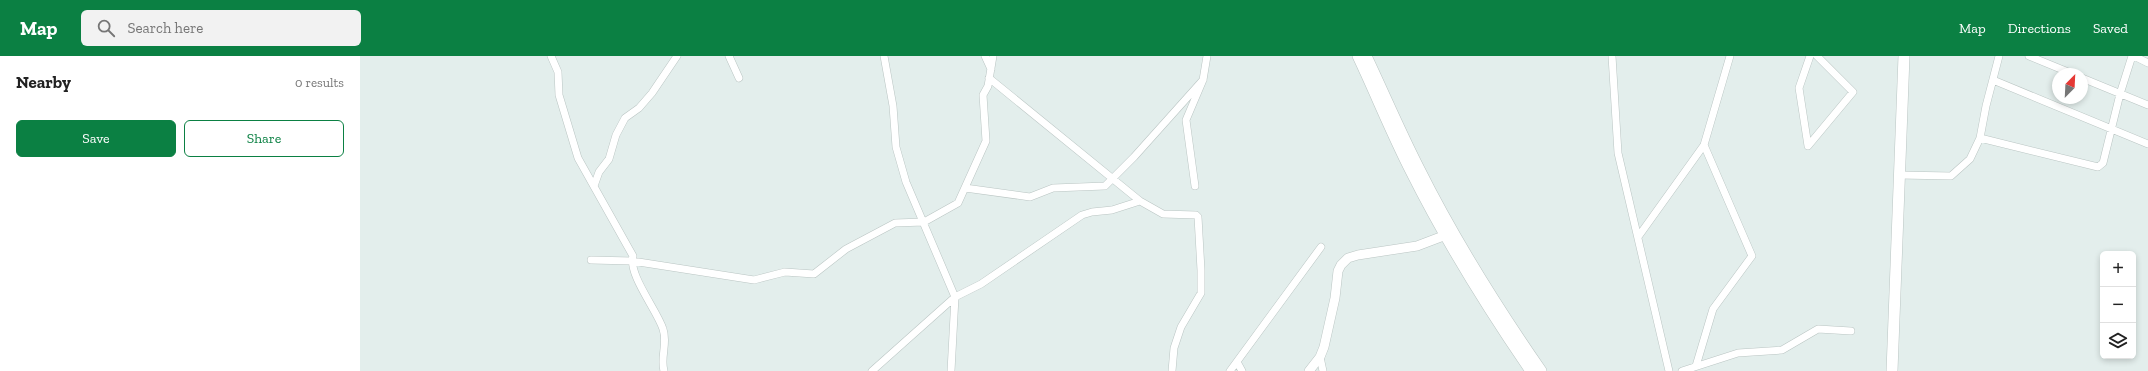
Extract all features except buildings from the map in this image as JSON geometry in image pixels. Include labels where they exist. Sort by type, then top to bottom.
[{"type":"highway","points":[[1358,56],[1411,172],[1446,235],[1507,335],[1531,371]]},
{"type":"highway","points":[[1366,56],[1418,168],[1481,279],[1541,371]]},
{"type":"highway","points":[[1892,371],[1904,56]]},
{"type":"street","points":[[551,56],[558,72],[559,95],[578,158],[633,256],[632,261],[640,285],[663,329],[665,342],[661,361],[664,371]]},
{"type":"street","points":[[594,186],[599,172],[609,158],[616,135],[625,118],[639,108],[652,93],[677,56]]},
{"type":"street","points":[[729,56],[739,78]]},
{"type":"street","points":[[884,56],[893,106],[896,147],[906,182],[955,296],[951,371]]},
{"type":"street","points":[[985,56],[991,69]]},
{"type":"street","points":[[591,260],[632,261],[754,280],[785,272],[814,274],[846,249],[895,223],[924,222],[958,203],[986,141],[983,95],[989,78],[993,56]]},
{"type":"street","points":[[1195,186],[1186,120],[1203,80],[1207,56]]},
{"type":"street","points":[[1612,56],[1618,152],[1669,371]]},
{"type":"street","points":[[1638,237],[1704,145],[1730,56]]},
{"type":"street","points":[[1810,56],[1799,88],[1808,146],[1853,92],[1817,56]]},
{"type":"street","points":[[1900,175],[1951,176],[1970,159],[1980,138],[1999,56]]},
{"type":"street","points":[[2029,56],[2058,68]]},
{"type":"street","points":[[1980,138],[2098,167],[2103,164],[2120,94],[2133,56],[2148,63]]},
{"type":"street","points":[[989,78],[1140,201],[1163,214],[1196,215],[1198,217],[1202,270],[1201,293],[1180,327],[1174,348],[1172,371]]},
{"type":"street","points":[[966,188],[1030,197],[1053,188],[1104,186],[1134,157],[1203,80]]},
{"type":"street","points":[[1993,80],[2148,144]]},
{"type":"street","points":[[2088,81],[2148,105]]},
{"type":"street","points":[[1696,366],[1713,309],[1752,256],[1704,145]]},
{"type":"street","points":[[872,371],[955,296],[981,284],[1082,215],[1092,212],[1112,210],[1140,201]]},
{"type":"street","points":[[1309,371],[1320,357],[1333,310],[1338,271],[1341,265],[1348,258],[1358,255],[1417,246],[1446,235]]},
{"type":"street","points":[[1230,371],[1321,247]]},
{"type":"street","points":[[1682,371],[1738,353],[1782,350],[1818,329],[1851,332]]},
{"type":"street","points":[[1320,357],[1323,371]]},
{"type":"street","points":[[1237,362],[1242,371]]}]
